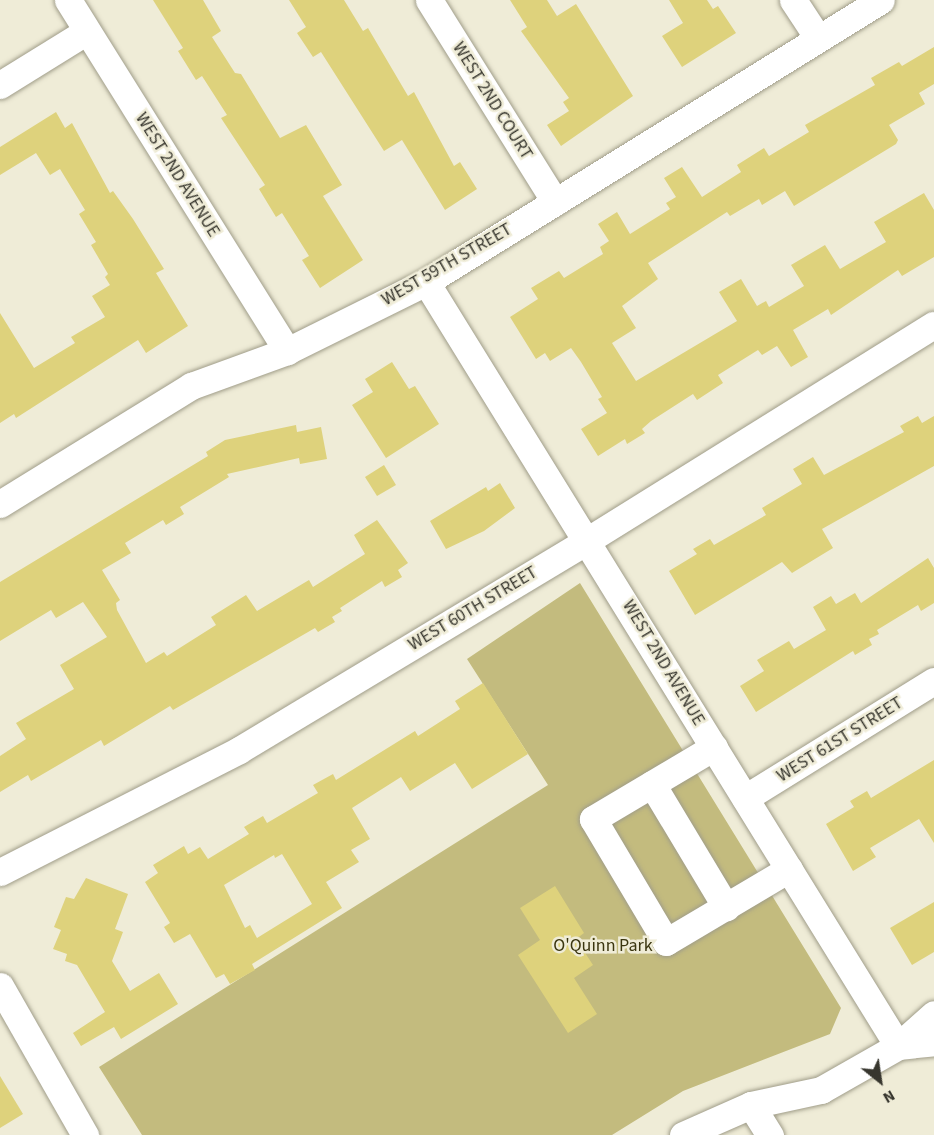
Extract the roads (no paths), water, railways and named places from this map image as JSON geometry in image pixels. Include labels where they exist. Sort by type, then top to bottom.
[{"type":"street","name":"WEST 2ND AVENUE","points":[[68,0],[287,351]]},
{"type":"street","name":"WEST 2ND COURT","points":[[429,0],[555,202]]},
{"type":"street","points":[[793,0],[818,38]]},
{"type":"street","name":"WEST 59TH STREET","points":[[0,504],[190,386],[287,351],[426,282],[881,0]]},
{"type":"street","points":[[0,85],[87,31]]},
{"type":"street","name":"WEST 2ND AVENUE","points":[[426,282],[588,540],[898,1046]]},
{"type":"street","name":"WEST 60TH STREET","points":[[0,872],[239,750],[588,540],[934,326]]},
{"type":"street","name":"WEST 61ST STREET","points":[[745,798],[934,681]]},
{"type":"street","points":[[714,747],[593,819],[666,942],[789,869]]},
{"type":"street","points":[[652,783],[726,907]]},
{"type":"street","points":[[0,986],[85,1135]]},
{"type":"street","points":[[683,1135],[751,1105],[821,1090],[898,1046],[934,1014]]},
{"type":"street","points":[[898,1046],[934,1042]]},
{"type":"street","points":[[751,1105],[770,1135]]},
{"type":"park label","name":"O'Quinn Park","points":[[603,946]]}]
